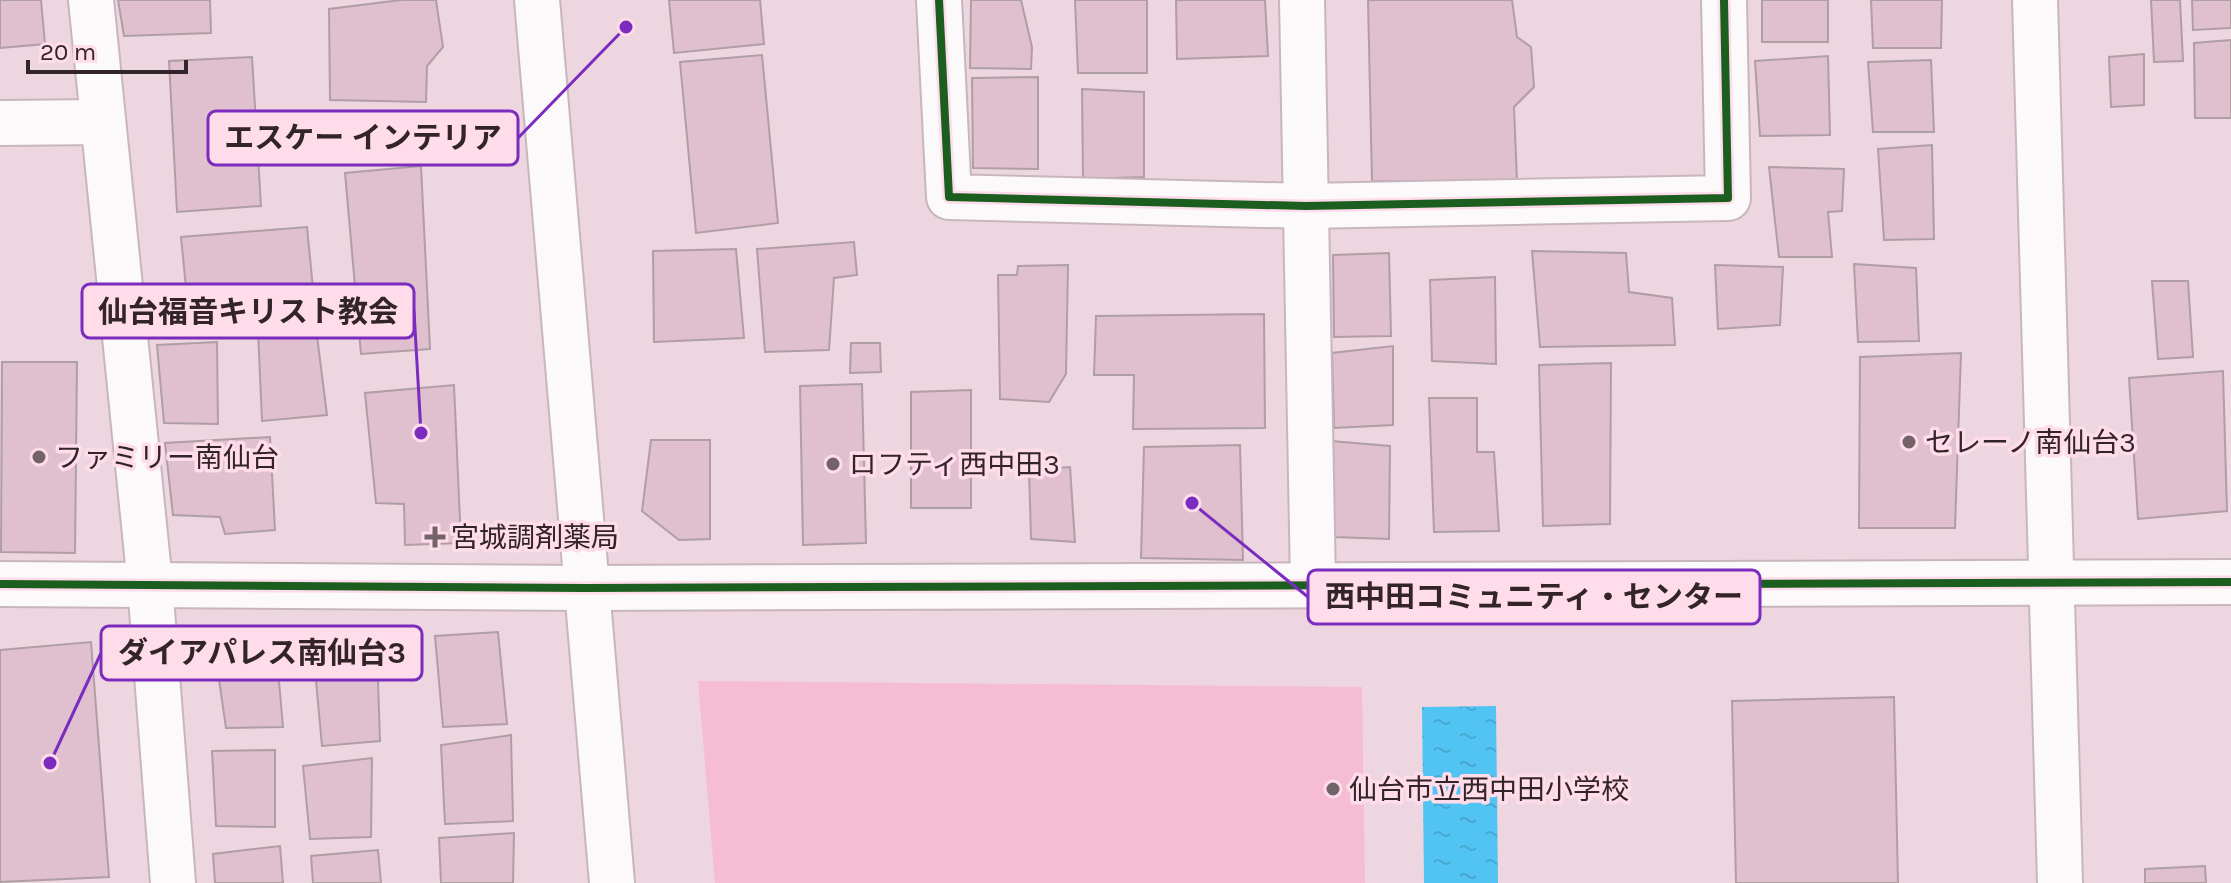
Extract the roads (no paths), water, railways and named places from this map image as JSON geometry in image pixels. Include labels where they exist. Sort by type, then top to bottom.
[{"type":"street","points":[[91,0],[150,584],[173,883]]},
{"type":"street","points":[[537,0],[612,883]]},
{"type":"street","points":[[939,0],[949,197],[1306,206],[1728,198],[1724,0]]},
{"type":"street","points":[[1302,0],[1313,583]]},
{"type":"street","points":[[2035,0],[2060,883]]},
{"type":"street","points":[[0,123],[102,122]]},
{"type":"street","points":[[0,584],[585,588],[2231,582]]},
{"type":"water","points":[[1496,706],[1498,883],[1424,883],[1422,707]]},
{"type":"place","name":"エスケー インテリア","points":[[626,27]]},
{"type":"place","name":"仙台福音キリスト教会","points":[[421,433]]},
{"type":"place","name":"セレーノ南仙台3","points":[[1909,442]]},
{"type":"place","name":"ファミリー南仙台","points":[[39,457]]},
{"type":"place","name":"ロフティ西中田3","points":[[833,464]]},
{"type":"place","name":"西中田コミュニティ・センター","points":[[1192,503]]},
{"type":"place","name":"宮城調剤薬局","points":[[435,537]]},
{"type":"place","name":"ダイアパレス南仙台3","points":[[50,763]]},
{"type":"place","name":"仙台市立西中田小学校","points":[[1333,789]]}]
